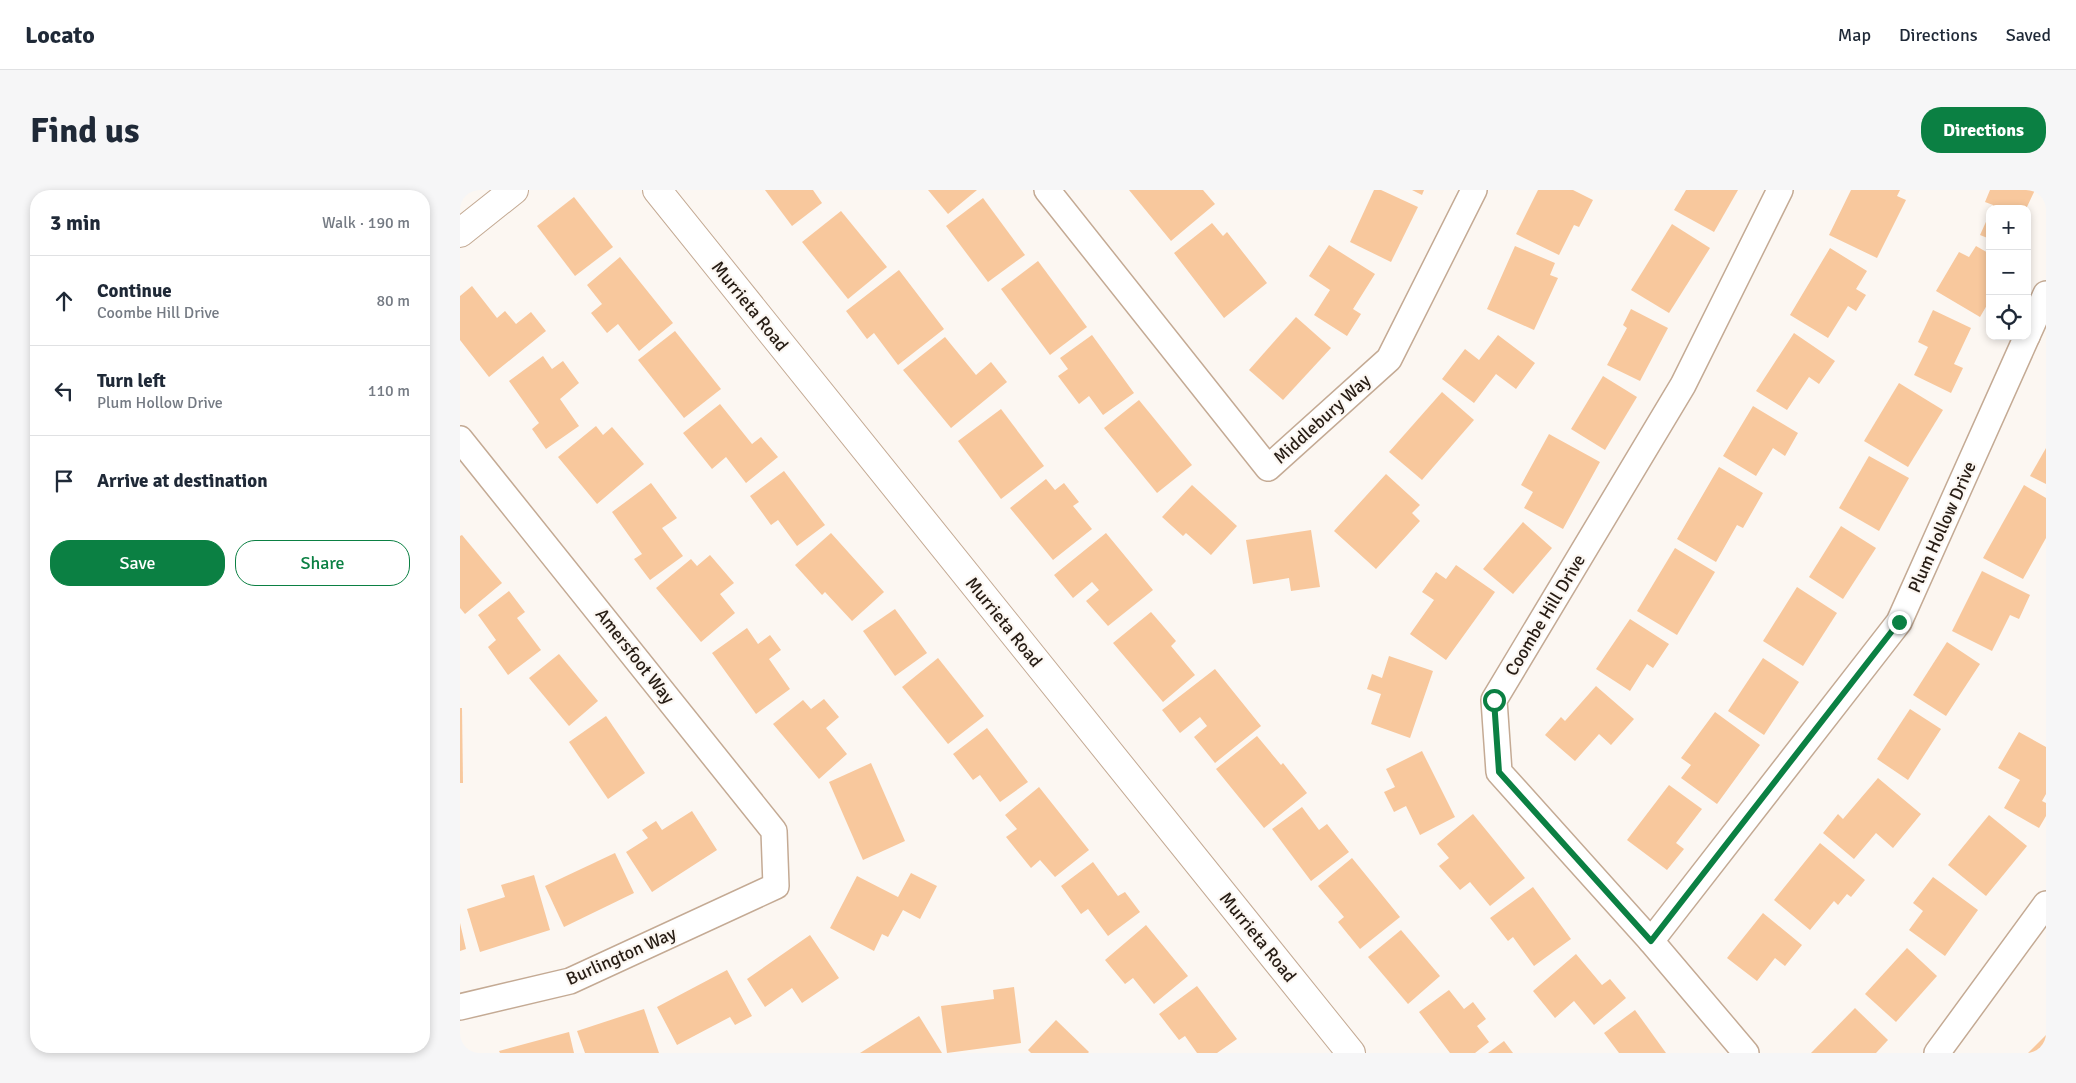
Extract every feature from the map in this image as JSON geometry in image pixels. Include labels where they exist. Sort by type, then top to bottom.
[{"type":"main road","points":[[460,233],[514,190]]},
{"type":"main road","name":"Murrieta Road","points":[[657,190],[1351,1053]]},
{"type":"street","name":"Middlebury Way","points":[[1047,190],[1268,468],[1389,359],[1474,190]]},
{"type":"street","name":"Coombe Hill Drive","points":[[1746,1053],[1651,941],[1499,772],[1494,700],[1683,385],[1780,190]]},
{"type":"street","name":"Plum Hollow Drive","points":[[2031,327],[2046,294]]},
{"type":"street","name":"Plum Hollow Drive","points":[[1651,941],[1899,622],[2025,340]]},
{"type":"street","name":"Amersfoot Way","points":[[460,439],[774,831],[776,886]]},
{"type":"street","name":"Burlington Way","points":[[460,1007],[570,981],[776,886]]},
{"type":"street","points":[[1937,1053],[2046,904]]},
{"type":"building","points":[[765,190],[813,190],[822,203],[792,226]]},
{"type":"building","points":[[928,190],[977,190],[948,214]]},
{"type":"building","points":[[1129,190],[1203,190],[1215,204],[1171,241]]},
{"type":"building","points":[[1374,190],[1381,190],[1418,207],[1391,262],[1350,242]]},
{"type":"building","points":[[1412,190],[1424,190],[1422,195]]},
{"type":"building","points":[[1538,190],[1573,190],[1593,200],[1579,227],[1574,225],[1559,255],[1516,234]]},
{"type":"building","points":[[1686,190],[1738,190],[1714,232],[1674,210]]},
{"type":"building","points":[[1851,190],[1900,190],[1897,196],[1906,200],[1877,258],[1829,235]]},
{"type":"building","points":[[1990,190],[2035,190],[2028,205],[1993,205],[1985,202]]},
{"type":"building","points":[[574,197],[613,247],[575,276],[537,226]]},
{"type":"building","points":[[983,198],[1025,255],[988,282],[946,226]]},
{"type":"building","points":[[841,211],[887,267],[848,299],[802,242]]},
{"type":"building","points":[[1986,222],[1986,237],[1980,235]]},
{"type":"building","points":[[1212,223],[1223,236],[1227,232],[1267,283],[1224,318],[1174,253]]},
{"type":"building","points":[[1672,224],[1710,248],[1669,313],[1631,290]]},
{"type":"building","points":[[1329,245],[1375,274],[1353,309],[1361,314],[1347,336],[1314,315],[1330,290],[1309,276]]},
{"type":"building","points":[[1515,246],[1555,263],[1550,275],[1558,278],[1534,330],[1487,309]]},
{"type":"building","points":[[1976,246],[1986,252],[1986,307],[1980,317],[1936,291],[1959,252],[1969,257]]},
{"type":"building","points":[[1830,248],[1867,271],[1856,289],[1866,295],[1856,311],[1848,306],[1828,338],[1790,315]]},
{"type":"building","points":[[620,257],[673,323],[639,351],[618,324],[607,333],[591,313],[602,304],[587,285]]},
{"type":"building","points":[[1038,261],[1087,327],[1050,355],[1001,289]]},
{"type":"building","points":[[899,270],[944,329],[898,365],[874,333],[867,339],[846,311]]},
{"type":"building","points":[[472,286],[497,318],[505,311],[516,324],[531,312],[546,331],[489,377],[460,340],[460,296]]},
{"type":"building","points":[[1631,309],[1668,328],[1640,381],[1607,365],[1627,328],[1623,325]]},
{"type":"building","points":[[1933,310],[1971,328],[1954,364],[1963,368],[1951,393],[1914,375],[1928,347],[1918,342]]},
{"type":"building","points":[[1296,317],[1331,348],[1283,400],[1249,370]]},
{"type":"building","points":[[675,331],[721,389],[684,418],[638,360]]},
{"type":"building","points":[[1794,333],[1835,361],[1819,384],[1809,377],[1787,410],[1756,391]]},
{"type":"building","points":[[1092,335],[1134,393],[1103,415],[1089,396],[1079,404],[1058,376],[1068,369],[1060,358]]},
{"type":"building","points":[[1498,335],[1535,363],[1516,389],[1496,374],[1474,403],[1442,379],[1465,349],[1479,360]]},
{"type":"building","points":[[945,337],[976,375],[991,362],[1007,382],[951,428],[903,370]]},
{"type":"building","points":[[543,356],[552,369],[563,361],[579,383],[560,399],[579,426],[546,449],[532,429],[539,423],[509,381]]},
{"type":"building","points":[[1603,376],[1637,397],[1605,450],[1571,429]]},
{"type":"building","points":[[1899,383],[1943,410],[1908,467],[1864,441]]},
{"type":"building","points":[[1442,392],[1474,420],[1422,480],[1389,452]]},
{"type":"building","points":[[1139,400],[1192,465],[1157,493],[1104,428]]},
{"type":"building","points":[[720,404],[752,444],[761,437],[778,457],[746,483],[726,457],[712,469],[683,433]]},
{"type":"building","points":[[1753,406],[1798,433],[1785,456],[1773,448],[1756,476],[1723,456]]},
{"type":"building","points":[[1001,409],[1044,466],[1001,499],[958,441]]},
{"type":"building","points":[[596,426],[603,435],[612,427],[644,464],[597,504],[558,457]]},
{"type":"building","points":[[1549,434],[1600,462],[1563,529],[1524,508],[1533,492],[1521,485]]},
{"type":"building","points":[[2046,448],[2046,484],[2030,476]]},
{"type":"building","points":[[1869,456],[1909,478],[1879,531],[1839,508]]},
{"type":"building","points":[[1719,467],[1763,493],[1743,528],[1737,525],[1716,562],[1677,539]]},
{"type":"building","points":[[784,471],[825,525],[797,546],[778,520],[771,525],[750,496]]},
{"type":"building","points":[[1386,474],[1420,505],[1412,513],[1420,521],[1376,569],[1334,531]]},
{"type":"building","points":[[1046,479],[1055,490],[1064,483],[1079,502],[1073,506],[1092,529],[1053,560],[1010,508]]},
{"type":"building","points":[[651,483],[677,518],[662,528],[683,556],[650,580],[634,559],[642,554],[612,512]]},
{"type":"building","points":[[1192,485],[1237,526],[1211,555],[1186,533],[1183,536],[1162,517]]},
{"type":"building","points":[[2024,485],[2046,498],[2046,538],[2023,579],[1983,558]]},
{"type":"building","points":[[1523,522],[1552,548],[1513,594],[1483,569]]},
{"type":"building","points":[[1841,526],[1876,548],[1843,599],[1809,577]]},
{"type":"building","points":[[1311,530],[1320,587],[1291,591],[1289,578],[1253,584],[1246,540]]},
{"type":"building","points":[[831,533],[884,592],[852,621],[825,592],[822,595],[795,565]]},
{"type":"building","points":[[1106,533],[1153,590],[1108,626],[1086,601],[1099,590],[1092,582],[1073,598],[1054,575]]},
{"type":"building","points":[[462,535],[502,583],[465,614],[460,608],[460,536]]},
{"type":"building","points":[[1675,548],[1715,572],[1677,635],[1637,611]]},
{"type":"building","points":[[710,555],[734,583],[720,594],[735,613],[701,642],[656,588],[691,559],[697,566]]},
{"type":"building","points":[[1456,565],[1495,592],[1446,660],[1410,634],[1434,600],[1422,592],[1436,572],[1446,579]]},
{"type":"building","points":[[1982,571],[2030,595],[2019,619],[2010,615],[1992,651],[1952,631]]},
{"type":"building","points":[[1797,587],[1837,613],[1803,666],[1763,641]]},
{"type":"building","points":[[509,591],[525,612],[517,618],[541,650],[508,675],[488,647],[496,640],[478,615]]},
{"type":"building","points":[[895,609],[927,653],[895,676],[863,631]]},
{"type":"building","points":[[1151,612],[1176,641],[1171,646],[1195,675],[1163,702],[1113,643]]},
{"type":"building","points":[[1630,619],[1669,644],[1653,668],[1647,664],[1630,691],[1596,669]]},
{"type":"building","points":[[747,628],[758,644],[770,635],[781,650],[769,659],[790,689],[756,714],[712,653]]},
{"type":"building","points":[[1947,642],[1980,664],[1946,716],[1913,695]]},
{"type":"building","points":[[559,654],[598,701],[569,726],[529,678]]},
{"type":"building","points":[[1389,656],[1433,671],[1410,738],[1371,724],[1381,694],[1367,689],[1372,674],[1382,678]]},
{"type":"building","points":[[938,658],[984,716],[948,744],[902,687]]},
{"type":"building","points":[[1763,658],[1799,682],[1764,735],[1728,711]]},
{"type":"building","points":[[1215,669],[1261,726],[1215,763],[1194,737],[1207,726],[1200,717],[1180,733],[1162,710]]},
{"type":"building","points":[[1596,686],[1634,719],[1611,745],[1599,734],[1575,761],[1545,735],[1561,717],[1565,721]]},
{"type":"building","points":[[824,699],[839,717],[826,728],[847,754],[819,779],[773,724],[803,700],[811,709]]},
{"type":"building","points":[[460,708],[462,708],[463,783],[460,783]]},
{"type":"building","points":[[1910,709],[1941,729],[1908,780],[1877,759]]},
{"type":"building","points":[[1715,712],[1760,745],[1717,804],[1681,778],[1691,765],[1681,758]]},
{"type":"building","points":[[606,716],[645,773],[608,799],[569,742]]},
{"type":"building","points":[[987,728],[1028,782],[1000,802],[980,775],[973,780],[953,754]]},
{"type":"building","points":[[2019,732],[2046,747],[2046,794],[2042,801],[2046,803],[2046,816],[2039,828],[2004,808],[2020,780],[1998,768]]},
{"type":"building","points":[[1257,736],[1281,765],[1283,763],[1307,793],[1264,828],[1216,769]]},
{"type":"building","points":[[1422,751],[1455,817],[1420,835],[1406,806],[1394,812],[1384,792],[1395,787],[1386,769]]},
{"type":"building","points":[[871,763],[905,841],[863,860],[829,782]]},
{"type":"building","points":[[1878,778],[1921,814],[1893,848],[1876,833],[1854,859],[1823,833],[1838,814],[1843,819]]},
{"type":"building","points":[[1669,785],[1702,809],[1676,843],[1684,849],[1667,870],[1627,840]]},
{"type":"building","points":[[1039,787],[1089,850],[1055,877],[1040,860],[1031,868],[1006,837],[1017,829],[1005,815]]},
{"type":"building","points":[[1302,807],[1319,830],[1327,824],[1349,852],[1311,881],[1272,829]]},
{"type":"building","points":[[692,811],[717,850],[652,892],[626,852],[648,838],[642,830],[656,821],[662,830]]},
{"type":"building","points":[[1473,814],[1525,878],[1490,906],[1470,882],[1460,890],[1439,866],[1449,858],[1437,844]]},
{"type":"building","points":[[1989,815],[2027,846],[1986,896],[1948,865]]},
{"type":"building","points":[[1820,843],[1865,880],[1851,897],[1847,894],[1838,905],[1834,901],[1810,930],[1774,900]]},
{"type":"building","points":[[615,853],[634,893],[564,927],[545,886]]},
{"type":"building","points":[[1352,858],[1400,917],[1360,949],[1338,922],[1344,917],[1318,886]]},
{"type":"building","points":[[1093,862],[1118,896],[1125,892],[1140,912],[1108,936],[1088,909],[1081,914],[1061,886]]},
{"type":"building","points":[[911,873],[937,886],[920,919],[903,910],[888,937],[882,934],[874,951],[830,928],[857,876],[898,897]]},
{"type":"building","points":[[534,875],[550,930],[480,952],[467,909],[505,897],[501,885]]},
{"type":"building","points":[[1933,877],[1978,910],[1945,956],[1909,930],[1923,911],[1913,903]]},
{"type":"building","points":[[1533,887],[1571,939],[1534,966],[1513,937],[1508,941],[1490,918]]},
{"type":"building","points":[[1763,913],[1802,945],[1785,966],[1775,958],[1757,981],[1727,958]]},
{"type":"building","points":[[460,923],[466,949],[460,951]]},
{"type":"building","points":[[1146,925],[1188,976],[1154,1004],[1133,978],[1125,984],[1105,960]]},
{"type":"building","points":[[1401,930],[1440,976],[1408,1004],[1368,957]]},
{"type":"building","points":[[810,935],[839,978],[802,1003],[792,988],[765,1007],[747,979]]},
{"type":"building","points":[[1907,948],[1937,976],[1896,1022],[1865,994]]},
{"type":"building","points":[[1576,954],[1602,985],[1610,979],[1626,998],[1594,1025],[1574,1001],[1555,1018],[1533,991]]},
{"type":"building","points":[[727,970],[752,1016],[735,1025],[730,1017],[677,1045],[657,1007]]},
{"type":"building","points":[[1197,986],[1237,1039],[1217,1053],[1197,1053],[1185,1036],[1179,1040],[1159,1014]]},
{"type":"building","points":[[1014,987],[1021,1043],[947,1053],[941,1006],[994,999],[993,990]]},
{"type":"building","points":[[1449,990],[1464,1009],[1473,1002],[1486,1019],[1477,1026],[1489,1042],[1475,1053],[1450,1053],[1419,1012]]},
{"type":"building","points":[[1855,1008],[1888,1040],[1876,1053],[1811,1053]]},
{"type":"building","points":[[644,1009],[659,1053],[585,1053],[577,1031]]},
{"type":"building","points":[[1635,1010],[1666,1053],[1619,1053],[1604,1033]]},
{"type":"building","points":[[919,1016],[942,1053],[860,1053]]},
{"type":"building","points":[[1056,1020],[1088,1053],[1031,1053],[1028,1050]]},
{"type":"building","points":[[569,1032],[574,1053],[500,1053],[499,1051]]},
{"type":"building","points":[[2046,1035],[2046,1053],[2028,1053]]},
{"type":"building","points":[[1504,1041],[1513,1053],[1488,1053]]},
{"type":"route","points":[[1494,700],[1499,772],[1651,941],[1899,622]]}]
